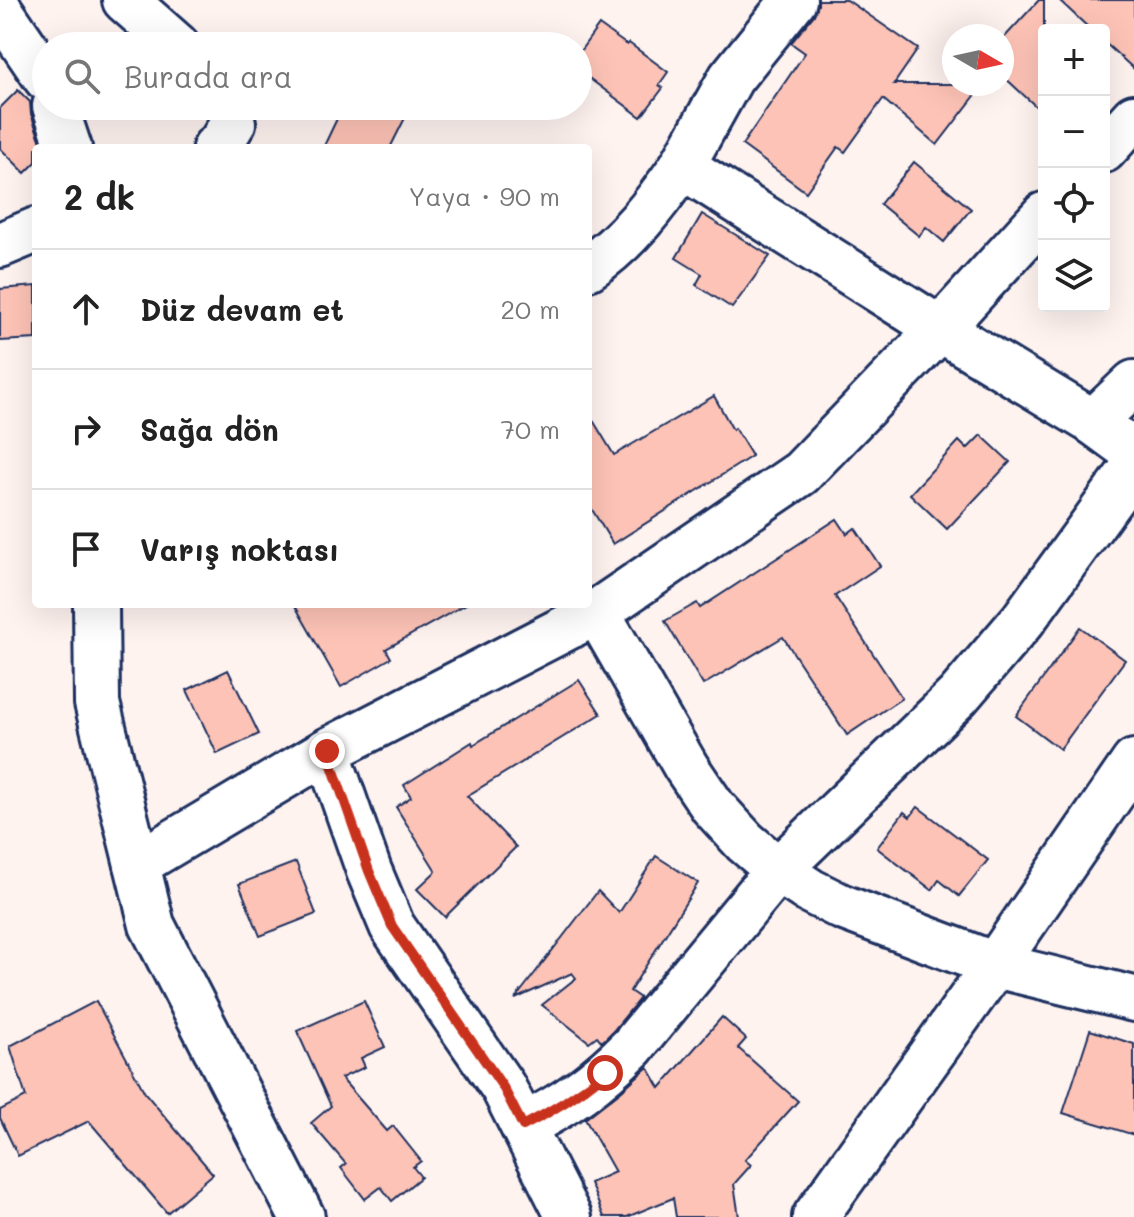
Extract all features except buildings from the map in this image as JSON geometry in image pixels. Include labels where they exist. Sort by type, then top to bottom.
[{"type":"street","points":[[592,265],[630,232],[658,201],[682,166],[731,78],[794,0]]},
{"type":"street","points":[[135,3],[163,32]]},
{"type":"street","points":[[0,10],[32,57]]},
{"type":"street","points":[[1110,143],[1134,117]]},
{"type":"street","points":[[60,120],[68,144]]},
{"type":"street","points":[[220,144],[232,120]]},
{"type":"street","points":[[682,166],[1093,422],[1134,452]]},
{"type":"street","points":[[137,864],[327,751],[597,612],[801,473],[1038,222]]},
{"type":"street","points":[[0,245],[32,232]]},
{"type":"street","points":[[1093,422],[1134,383]]},
{"type":"street","points":[[523,1126],[580,1094],[632,1047],[778,870],[958,696],[1023,620],[1134,467]]},
{"type":"street","points":[[96,608],[97,703],[152,925],[302,1217]]},
{"type":"street","points":[[597,612],[686,767],[713,807],[745,842],[778,870],[842,907],[995,965],[1134,999]]},
{"type":"street","points":[[327,751],[369,871],[392,926],[503,1087],[569,1217]]},
{"type":"street","points":[[815,1217],[995,965],[1134,762]]},
{"type":"route","points":[[327,751],[369,871],[392,926],[503,1087],[523,1126],[580,1094],[605,1073]]}]
